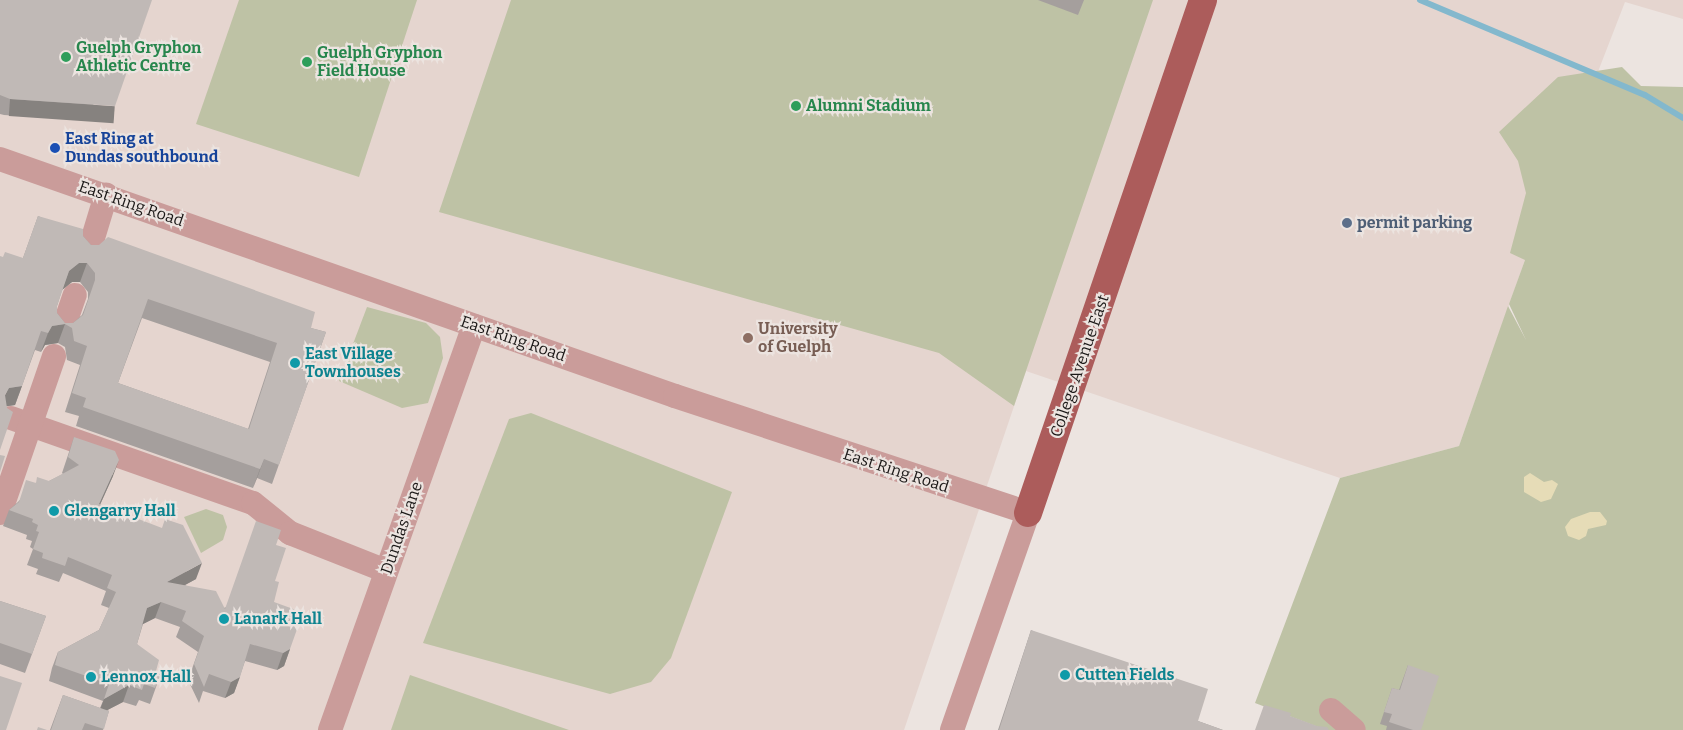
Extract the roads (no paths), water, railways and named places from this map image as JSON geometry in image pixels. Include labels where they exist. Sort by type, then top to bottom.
[{"type":"main road","name":"College Avenue East","points":[[1028,513],[1203,0]]},
{"type":"street","name":"East Ring Road","points":[[0,159],[800,439],[1028,513]]},
{"type":"street","points":[[89,251],[106,195]]},
{"type":"street","points":[[63,329],[75,295]]},
{"type":"street","name":"Dundas Lane","points":[[330,730],[474,326]]},
{"type":"street","points":[[0,513],[20,422],[54,356]]},
{"type":"street","points":[[20,422],[253,503],[290,533],[386,571]]},
{"type":"street","name":"College Avenue East","points":[[952,730],[1028,513]]},
{"type":"street","points":[[1331,710],[1354,730]]},
{"type":"waterway","points":[[1420,0],[1645,95],[1683,118]]},
{"type":"place","name":"Guelph Gryphon Athletic Centre","points":[[66,57]]},
{"type":"place","name":"Guelph Gryphon Field House","points":[[307,62]]},
{"type":"place","name":"Alumni Stadium","points":[[796,106]]},
{"type":"place","name":"East Ring at Dundas southbound","points":[[55,148]]},
{"type":"place","name":"permit parking","points":[[1347,223]]},
{"type":"place","name":"University of Guelph","points":[[748,338]]},
{"type":"place","name":"East Village Townhouses","points":[[295,363]]},
{"type":"place","name":"Glengarry Hall","points":[[54,511]]},
{"type":"place","name":"Lanark Hall","points":[[224,619]]},
{"type":"place","name":"Cutten Fields","points":[[1065,675]]},
{"type":"place","name":"Lennox Hall","points":[[91,677]]}]
